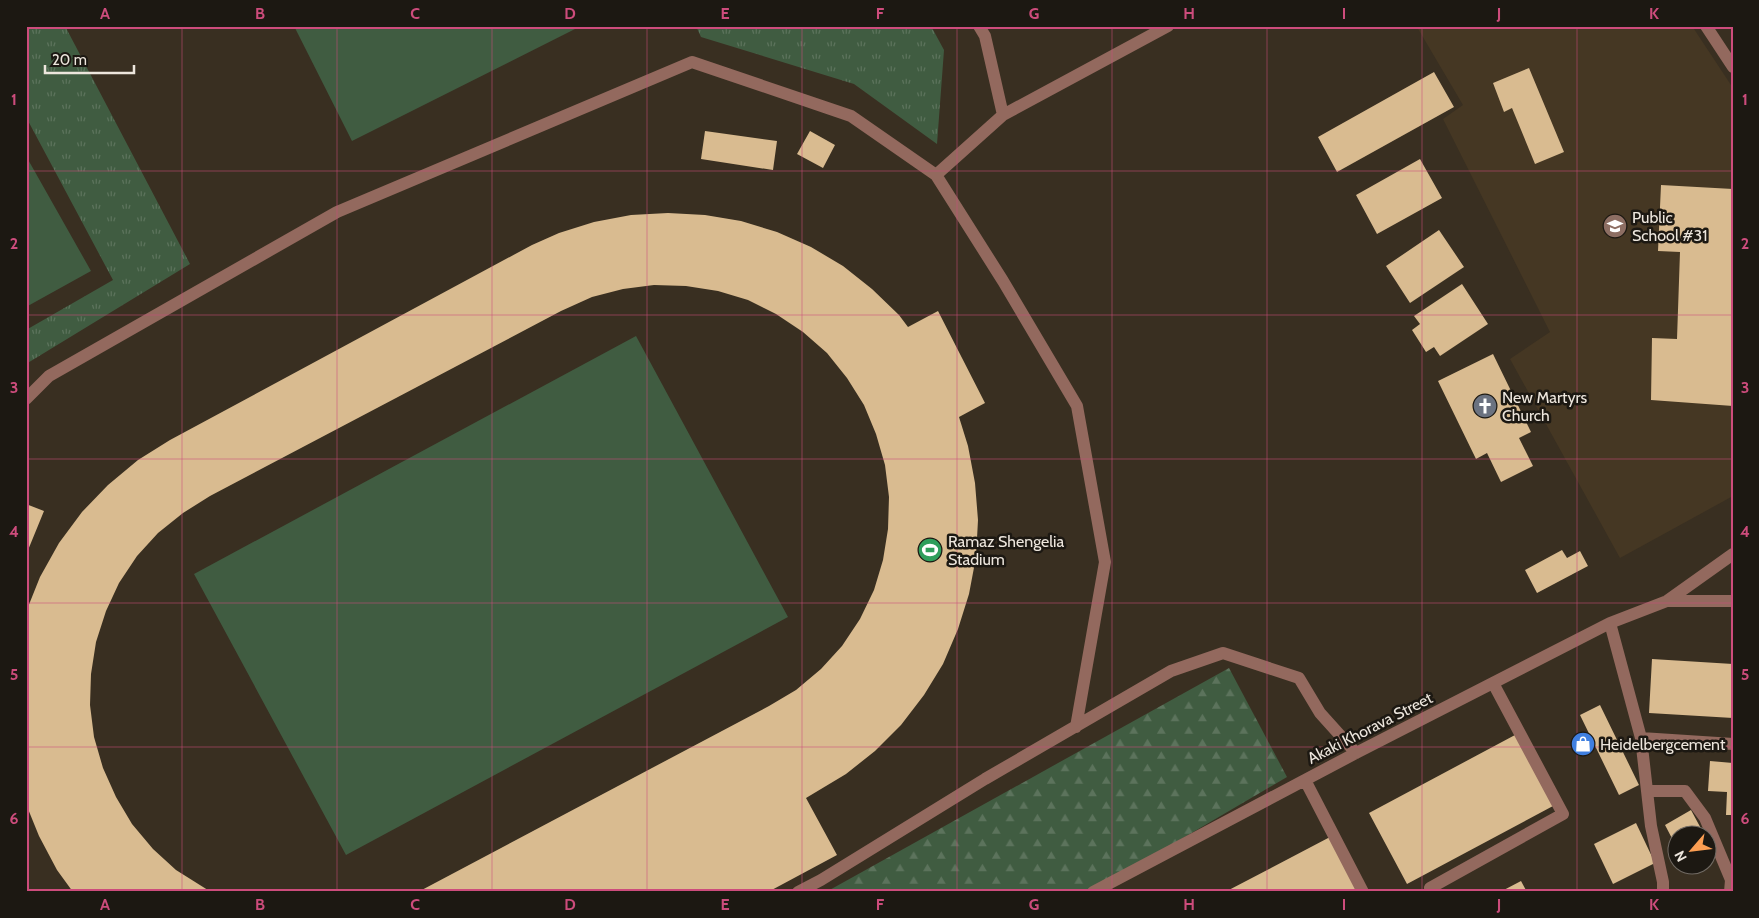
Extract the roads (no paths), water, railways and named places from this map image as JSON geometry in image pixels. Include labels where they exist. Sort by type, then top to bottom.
[{"type":"street","points":[[980,26],[985,36],[1002,115]]},
{"type":"street","points":[[936,175],[1002,115],[1168,26]]},
{"type":"street","points":[[1706,26],[1733,67]]},
{"type":"street","points":[[26,399],[49,376],[337,212],[692,62],[851,116],[936,175],[1003,280],[1078,406],[1105,562],[1076,726]]},
{"type":"street","name":"Akaki Khorava Street","points":[[1093,892],[1113,887],[1305,780],[1610,623],[1667,601],[1733,554]]},
{"type":"street","name":"Akaki Khorava Street","points":[[1667,601],[1733,601]]},
{"type":"street","points":[[1610,623],[1641,738],[1651,826],[1663,882],[1662,892]]},
{"type":"street","points":[[798,892],[821,880],[985,779],[1171,671],[1223,653],[1299,678],[1320,713],[1356,753]]},
{"type":"street","points":[[1430,888],[1563,814],[1494,683]]},
{"type":"street","points":[[1641,738],[1733,744]]},
{"type":"street","points":[[1305,780],[1363,892]]},
{"type":"street","points":[[1647,791],[1685,790],[1705,818],[1731,880],[1730,892]]},
{"type":"place","name":"Public School #31","points":[[1615,226]]},
{"type":"place","name":"New Martyrs Church","points":[[1485,406]]},
{"type":"place","name":"Ramaz Shengelia Stadium","points":[[930,550]]},
{"type":"place","name":"Heidelbergcement","points":[[1583,744]]}]
